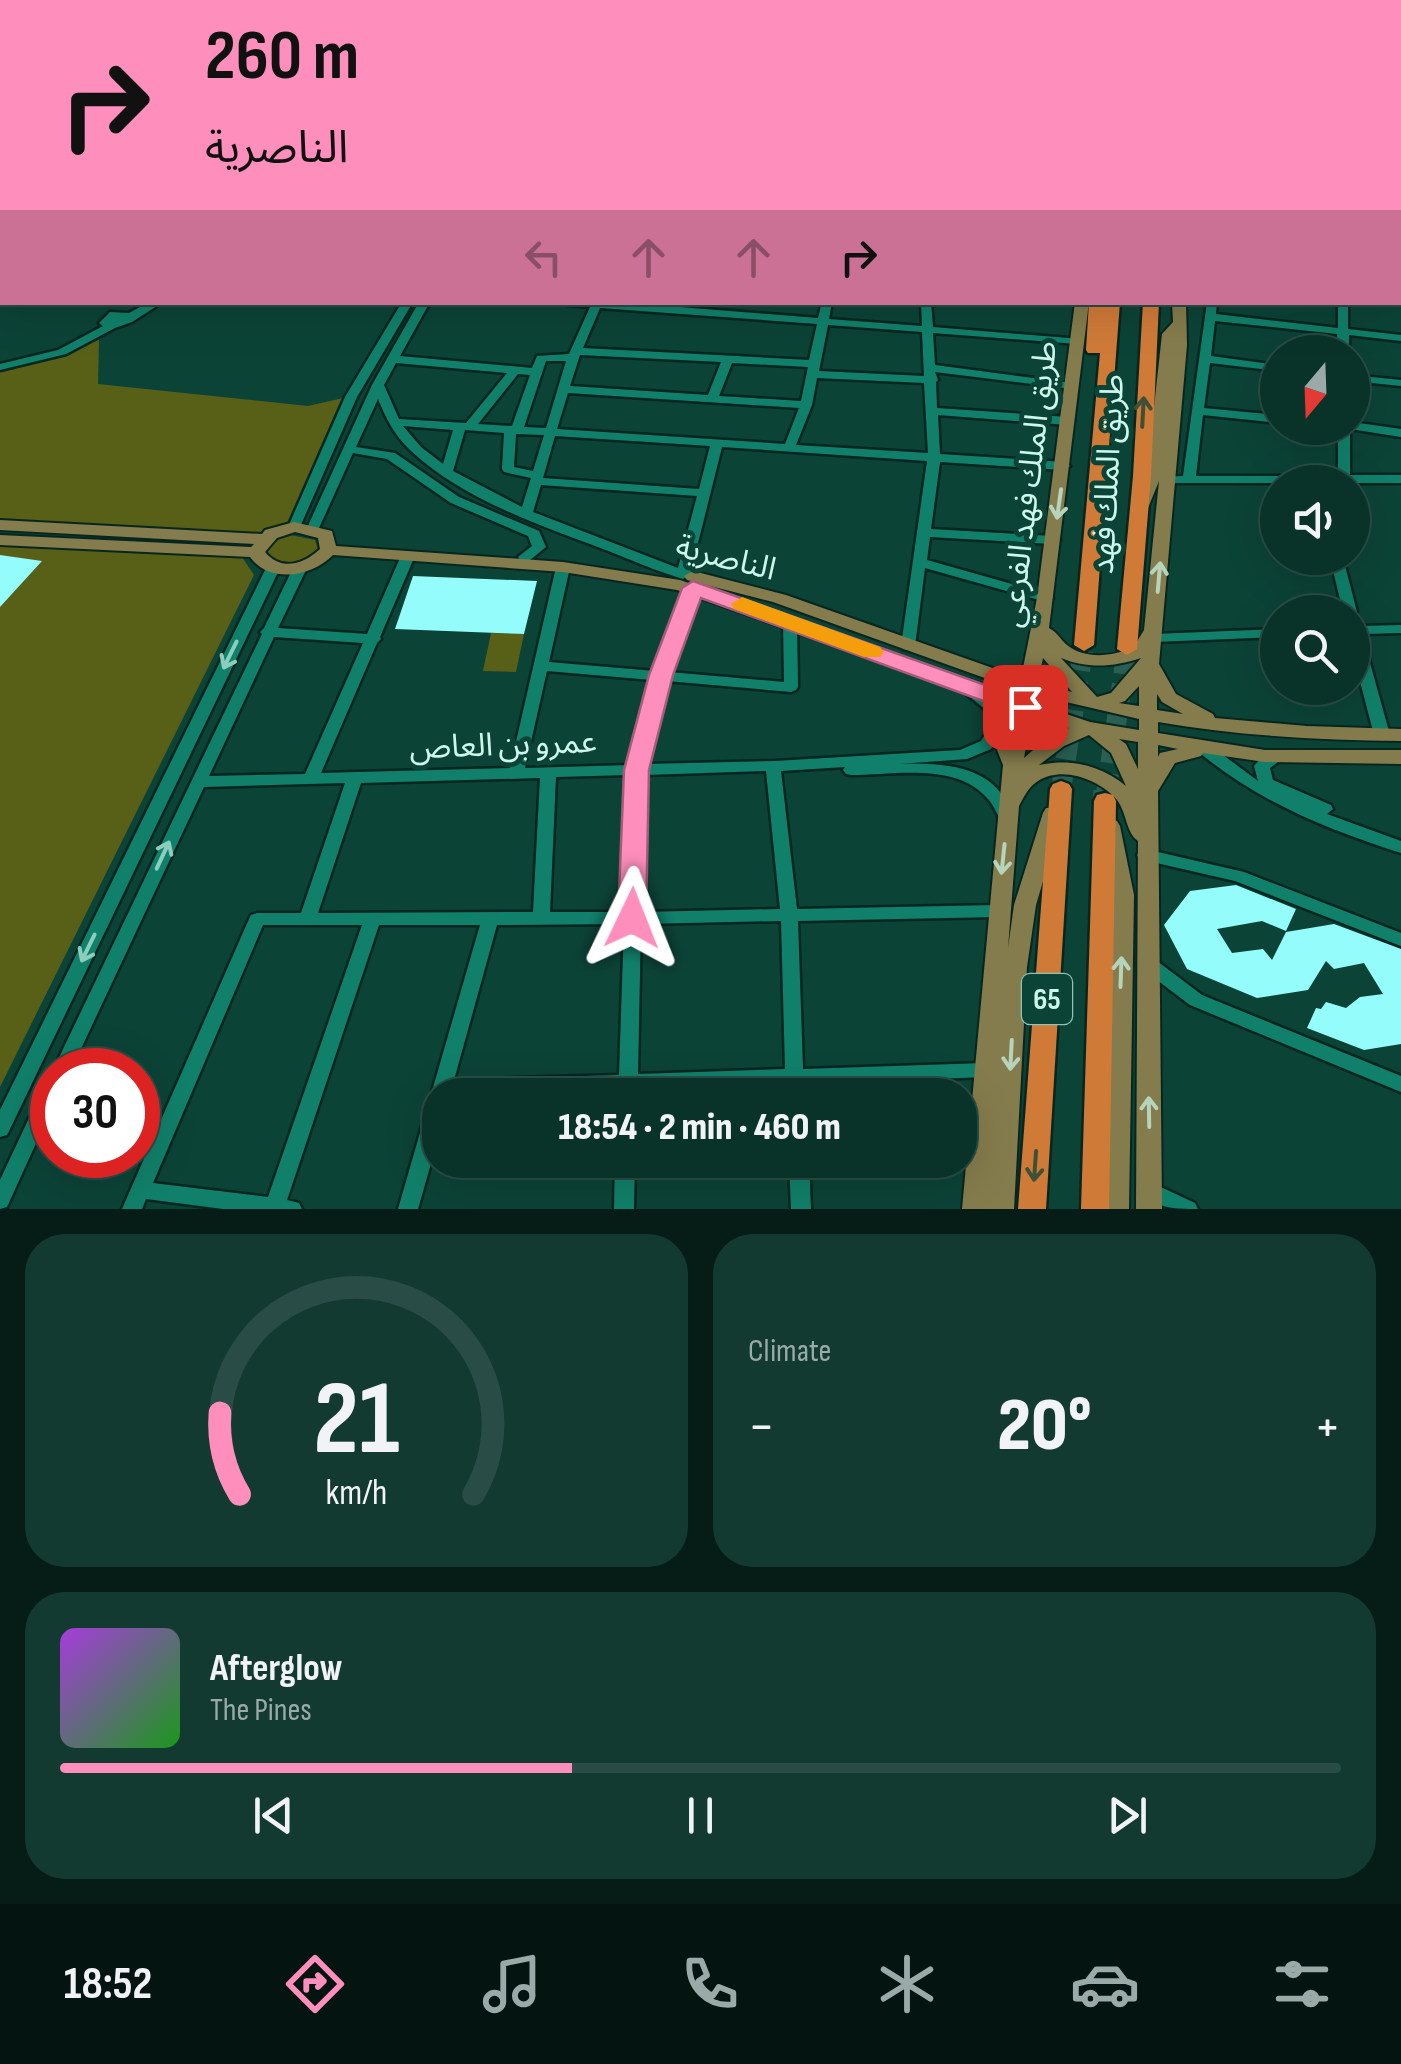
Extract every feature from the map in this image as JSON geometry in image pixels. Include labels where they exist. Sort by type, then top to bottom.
[{"type":"highway","points":[[1096,305],[1090,414],[1100,425]]},
{"type":"highway","name":"طريق الملك فهد","points":[[1084,645],[1112,305]]},
{"type":"highway","name":"طريق الملك فهد","points":[[1128,648],[1142,505],[1142,414],[1151,305]]},
{"type":"highway","name":"65","points":[[1032,1209],[1061,789]]},
{"type":"highway","name":"65","points":[[1095,1209],[1105,801]]},
{"type":"main road","name":"طريق الملك فهد الفرعي","points":[[976,1209],[1012,776],[1045,607],[1082,305]]},
{"type":"main road","points":[[1142,505],[1155,470],[1169,334],[1180,311]]},
{"type":"main road","points":[[1150,1199],[1145,855],[1149,662],[1180,311]]},
{"type":"main road","points":[[0,525],[259,545]]},
{"type":"main road","points":[[0,540],[259,545],[303,528],[330,545],[319,560],[300,568],[273,568],[258,560],[259,545]]},
{"type":"main road","name":"الناصرية","points":[[330,545],[525,557],[748,590],[908,646],[1088,728]]},
{"type":"main road","name":"الناصرية","points":[[330,545],[407,558],[564,567],[688,581],[961,686],[1027,698],[1094,704]]},
{"type":"main road","points":[[1045,607],[1050,640],[1079,658],[1121,660],[1140,652],[1154,632]]},
{"type":"main road","points":[[1045,607],[1044,644],[1094,704],[1150,739]]},
{"type":"main road","points":[[1064,709],[1118,697],[1149,662]]},
{"type":"main road","points":[[1149,662],[1176,704],[1239,730]]},
{"type":"main road","points":[[1027,698],[1064,709],[1119,749],[1148,810]]},
{"type":"main road","points":[[1094,704],[1239,730],[1391,734]]},
{"type":"main road","points":[[998,727],[1012,776],[1056,740],[1088,728],[1149,716]]},
{"type":"main road","points":[[1088,728],[1206,750],[1278,756],[1401,758]]},
{"type":"main road","points":[[1148,810],[1160,766],[1167,758],[1206,750]]},
{"type":"main road","points":[[1008,818],[1016,789],[1028,778],[1046,770],[1083,770],[1122,792],[1136,814],[1145,855]]},
{"type":"main road","points":[[1001,1209],[1016,967],[1025,904],[1061,789]]},
{"type":"main road","points":[[1105,801],[1123,896],[1116,1209]]},
{"type":"street","points":[[124,316],[138,305]]},
{"type":"street","points":[[107,324],[106,318],[124,316],[151,305]]},
{"type":"street","points":[[303,528],[351,397],[406,305]]},
{"type":"street","points":[[303,528],[423,305]]},
{"type":"street","points":[[527,511],[574,354],[602,305]]},
{"type":"street","points":[[615,305],[1076,341]]},
{"type":"street","points":[[742,316],[745,305]]},
{"type":"street","points":[[789,448],[806,405],[826,305]]},
{"type":"street","points":[[908,646],[934,457],[926,305]]},
{"type":"street","points":[[1189,479],[1212,305]]},
{"type":"street","points":[[1343,305],[1343,332]]},
{"type":"street","points":[[1212,317],[1401,338]]},
{"type":"street","points":[[0,359],[53,349],[107,324]]},
{"type":"street","points":[[0,367],[62,352],[107,324]]},
{"type":"street","points":[[705,493],[537,479],[508,469],[513,430],[541,358],[574,354],[728,360],[1072,386]]},
{"type":"street","points":[[392,359],[536,372]]},
{"type":"street","points":[[1207,359],[1260,366]]},
{"type":"street","points":[[712,399],[728,360]]},
{"type":"street","points":[[446,474],[464,426],[514,371]]},
{"type":"street","points":[[1370,380],[1401,383]]},
{"type":"street","points":[[378,385],[393,422],[415,449],[446,474],[688,581]]},
{"type":"street","points":[[564,389],[806,405]]},
{"type":"street","points":[[933,411],[1068,420]]},
{"type":"street","points":[[1199,411],[1260,417]]},
{"type":"street","points":[[393,422],[1064,466]]},
{"type":"street","points":[[1370,429],[1401,433]]},
{"type":"street","points":[[628,1078],[636,770],[688,581],[717,443]]},
{"type":"street","points":[[349,449],[391,456],[456,500],[534,534],[539,547],[525,557]]},
{"type":"street","points":[[1370,480],[1401,479]]},
{"type":"street","points":[[1164,480],[1260,481]]},
{"type":"street","points":[[924,534],[1053,540]]},
{"type":"street","points":[[310,780],[407,558]]},
{"type":"street","points":[[920,562],[1045,607]]},
{"type":"street","points":[[516,774],[564,567]]},
{"type":"street","points":[[0,1129],[273,568]]},
{"type":"street","points":[[72,1048],[300,568]]},
{"type":"street","points":[[541,666],[791,687],[790,621]]},
{"type":"street","points":[[1370,627],[1401,628]]},
{"type":"street","points":[[267,632],[374,639]]},
{"type":"street","points":[[1154,632],[1260,633]]},
{"type":"street","points":[[1370,675],[1391,734]]},
{"type":"street","points":[[961,686],[985,699],[998,718],[998,727]]},
{"type":"street","name":"عمرو بن العاص","points":[[198,782],[774,766],[929,757],[976,751],[986,745],[998,727]]},
{"type":"street","points":[[1206,750],[1264,795],[1401,847]]},
{"type":"street","points":[[1278,756],[1262,766],[1266,783],[1401,837]]},
{"type":"street","points":[[795,1078],[789,913],[774,766],[954,770],[983,784],[1000,800],[1008,818]]},
{"type":"street","points":[[541,918],[548,773]]},
{"type":"street","points":[[307,920],[355,778]]},
{"type":"street","points":[[1145,855],[1238,876],[1401,940]]},
{"type":"street","points":[[372,920],[284,1208],[136,1200],[257,919],[632,918],[998,911]]},
{"type":"street","points":[[446,1078],[490,919]]},
{"type":"street","points":[[1147,963],[1196,1000],[1401,1084]]},
{"type":"street","points":[[890,1078],[985,1070]]},
{"type":"street","points":[[0,1201],[30,1137]]},
{"type":"street","points":[[408,1209],[422,1162]]},
{"type":"street","points":[[624,1209],[625,1178]]},
{"type":"street","points":[[799,1178],[801,1209]]},
{"type":"street","points":[[1150,1199],[1188,1209]]},
{"type":"green space","points":[[99,340],[98,384],[308,406],[352,396],[295,526],[264,538],[0,524],[0,367]]},
{"type":"green space","points":[[290,535],[315,540],[318,550],[302,562],[271,562],[264,552],[272,541]]},
{"type":"green space","points":[[0,545],[242,557],[254,575],[0,1087]]},
{"type":"green space","points":[[491,633],[524,634],[516,672],[483,671]]},
{"type":"building","points":[[0,555],[42,561],[0,607]]},
{"type":"building","points":[[413,576],[537,581],[524,634],[395,629]]},
{"type":"building","points":[[1236,885],[1296,909],[1286,931],[1262,921],[1217,929],[1232,953],[1263,949],[1272,960],[1286,932],[1334,924],[1401,949],[1401,1044],[1364,1050],[1307,1028],[1316,1008],[1321,1009],[1326,1002],[1346,1008],[1360,997],[1383,994],[1364,963],[1334,969],[1326,961],[1308,990],[1257,998],[1187,969],[1164,925],[1190,891]]},
{"type":"tunnel","points":[[1061,789],[1084,645]]},
{"type":"tunnel","points":[[1106,793],[1127,649]]},
{"type":"tunnel","points":[[1105,801],[1106,791]]},
{"type":"slow traffic","points":[[742,604],[872,652]]},
{"type":"route","points":[[632,918],[636,770],[661,675],[693,588],[1025,707]]}]
